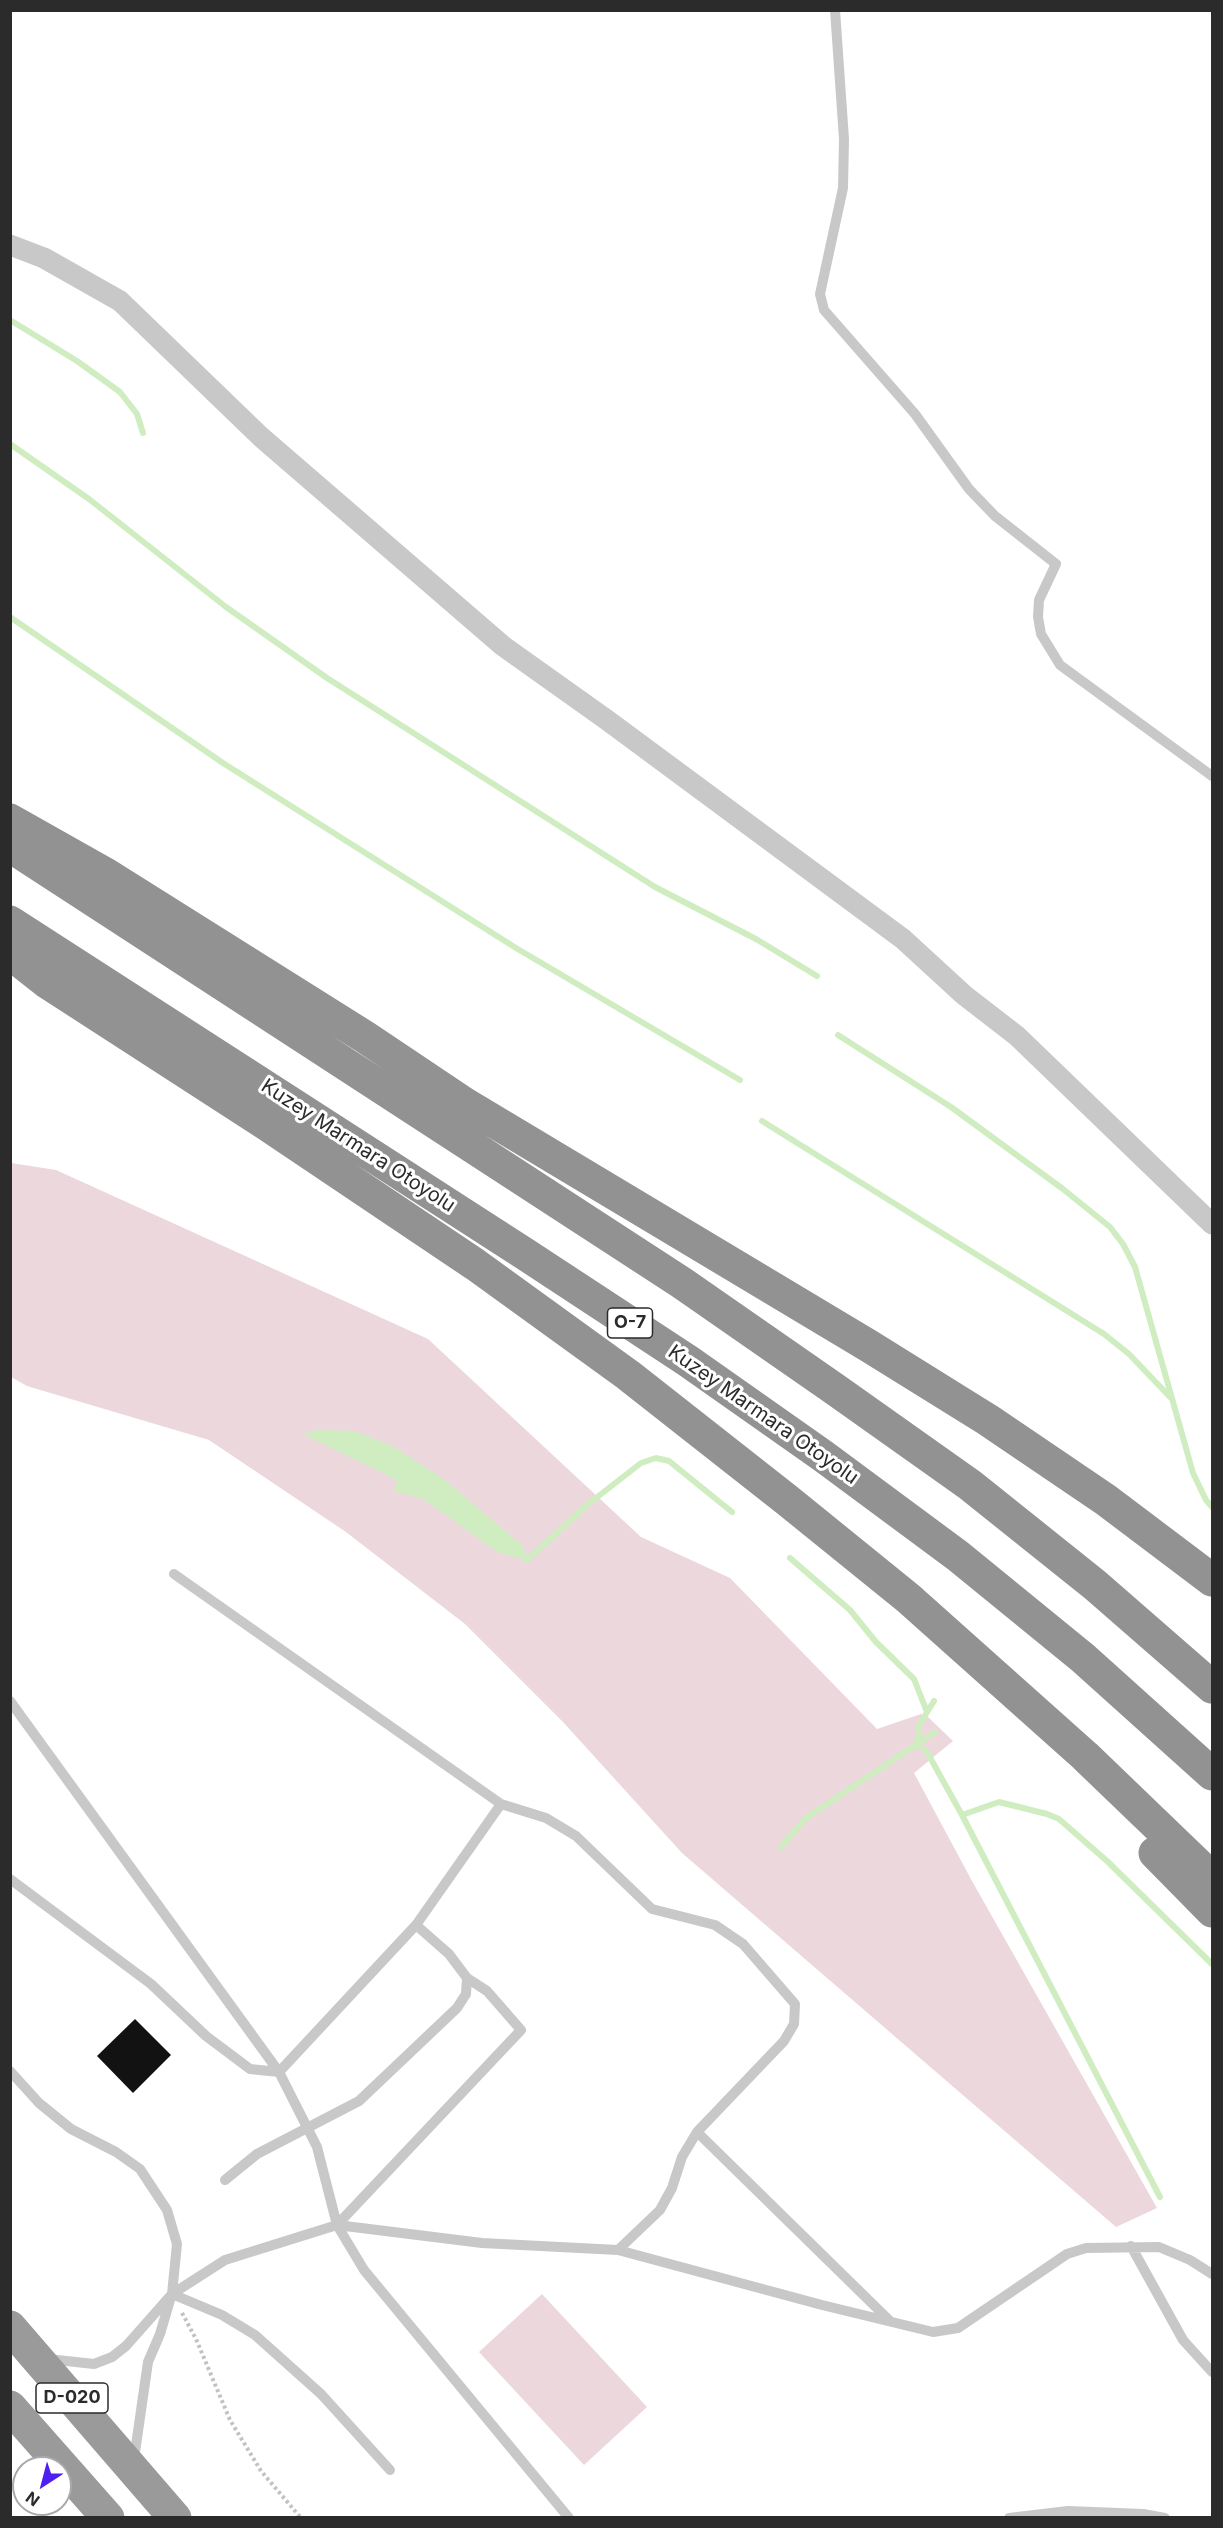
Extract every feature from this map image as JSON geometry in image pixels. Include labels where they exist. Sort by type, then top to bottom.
[{"type":"highway","points":[[10,820],[123,885],[365,1037],[465,1104],[988,1420],[1106,1500],[1212,1580]]},
{"type":"highway","points":[[10,846],[682,1283],[826,1383],[970,1485],[1095,1585],[1212,1687]]},
{"type":"highway","name":"Kuzey Marmara Otoyolu","points":[[10,922],[688,1361],[823,1456],[958,1556],[1074,1650],[1212,1774]]},
{"type":"highway","points":[[10,953],[48,983],[304,1149],[545,1313],[770,1486],[908,1598],[980,1661],[1085,1756],[1212,1878]]},
{"type":"highway","points":[[923,1379],[1016,1422],[1212,1560]]},
{"type":"highway","points":[[980,1661],[1061,1756],[1212,1911]]},
{"type":"highway","name":"D-020","points":[[10,2327],[175,2517]]},
{"type":"highway","name":"D-020","points":[[10,2407],[108,2517]]},
{"type":"highway","points":[[133,2468],[196,2517]]},
{"type":"street","points":[[10,244],[44,258],[120,301],[261,437],[503,646],[903,939],[964,995],[1017,1036],[1212,1224]]},
{"type":"lane","points":[[835,10],[844,140],[843,188],[820,294],[824,310],[915,414],[969,489],[995,516],[1056,564],[1039,600],[1038,617],[1041,634],[1060,664],[1212,776]]},
{"type":"lane","points":[[174,1574],[501,1804],[546,1818],[576,1836],[652,1909],[715,1924],[743,1944],[795,2004],[794,2024],[783,2041],[697,2132],[681,2157],[672,2188],[660,2210],[618,2250]]},
{"type":"lane","points":[[10,1701],[279,2072],[317,2147],[337,2224],[364,2270],[569,2517]]},
{"type":"lane","points":[[279,2072],[416,1925],[501,1804]]},
{"type":"lane","points":[[10,1879],[151,1984],[206,2036],[250,2069],[279,2072]]},
{"type":"lane","points":[[337,2224],[521,2030],[487,1991],[467,1978],[449,1954],[416,1925]]},
{"type":"lane","points":[[225,2180],[257,2154],[359,2102],[457,2008],[466,1994],[467,1978]]},
{"type":"lane","points":[[10,2071],[39,2103],[71,2129],[116,2152],[140,2169],[167,2210],[177,2244],[172,2294],[160,2334],[148,2362],[133,2468]]},
{"type":"lane","points":[[697,2132],[891,2321]]},
{"type":"lane","points":[[36,2356],[70,2363],[94,2364],[112,2356],[126,2346],[172,2294],[225,2260],[337,2224],[482,2243],[618,2250],[933,2331],[958,2328],[1067,2254],[1086,2248],[1159,2247],[1190,2260],[1212,2274]]},
{"type":"lane","points":[[1131,2246],[1183,2340],[1212,2372]]},
{"type":"lane","points":[[172,2294],[222,2315],[255,2335],[321,2394],[390,2470]]},
{"type":"lane","points":[[1009,2517],[1068,2511],[1165,2517]]},
{"type":"path","points":[[172,2294],[196,2339],[230,2420],[261,2471],[301,2517]]},
{"type":"shaded area","points":[[11,1163],[56,1170],[428,1339],[641,1537],[730,1578],[877,1729],[921,1714],[928,1717],[953,1741],[914,1773],[972,1881],[1157,2208],[1116,2227],[682,1853],[563,1722],[465,1624],[346,1532],[209,1440],[27,1386],[11,1377]]},
{"type":"shaded area","points":[[317,1430],[355,1431],[394,1447],[445,1480],[523,1546],[527,1560],[499,1553],[423,1499],[394,1491],[397,1480],[303,1434]]},
{"type":"shaded area","points":[[542,2294],[647,2407],[584,2465],[479,2352]]},
{"type":"building","points":[[135,2019],[171,2055],[133,2093],[97,2056]]},
{"type":"waterway","points":[[10,320],[77,361],[120,392],[137,414],[143,433]]},
{"type":"waterway","points":[[10,444],[89,499],[226,607],[327,678],[655,887],[756,939],[817,976]]},
{"type":"waterway","points":[[10,617],[223,763],[516,948],[740,1080]]},
{"type":"waterway","points":[[838,1035],[951,1107],[1063,1189],[1110,1227],[1123,1244],[1135,1267],[1193,1473],[1206,1500],[1212,1507]]},
{"type":"waterway","points":[[762,1121],[1104,1334],[1129,1354],[1170,1397]]},
{"type":"waterway","points":[[527,1560],[587,1505],[641,1463],[656,1458],[669,1461],[732,1512]]},
{"type":"waterway","points":[[790,1558],[850,1610],[876,1642],[914,1679],[927,1712]]},
{"type":"waterway","points":[[917,1744],[919,1725],[934,1701]]},
{"type":"waterway","points":[[781,1847],[806,1818],[935,1732]]},
{"type":"waterway","points":[[918,1745],[927,1752],[962,1815],[1160,2197]]},
{"type":"waterway","points":[[962,1815],[999,1802],[1059,1819],[1107,1861],[1212,1964]]}]
